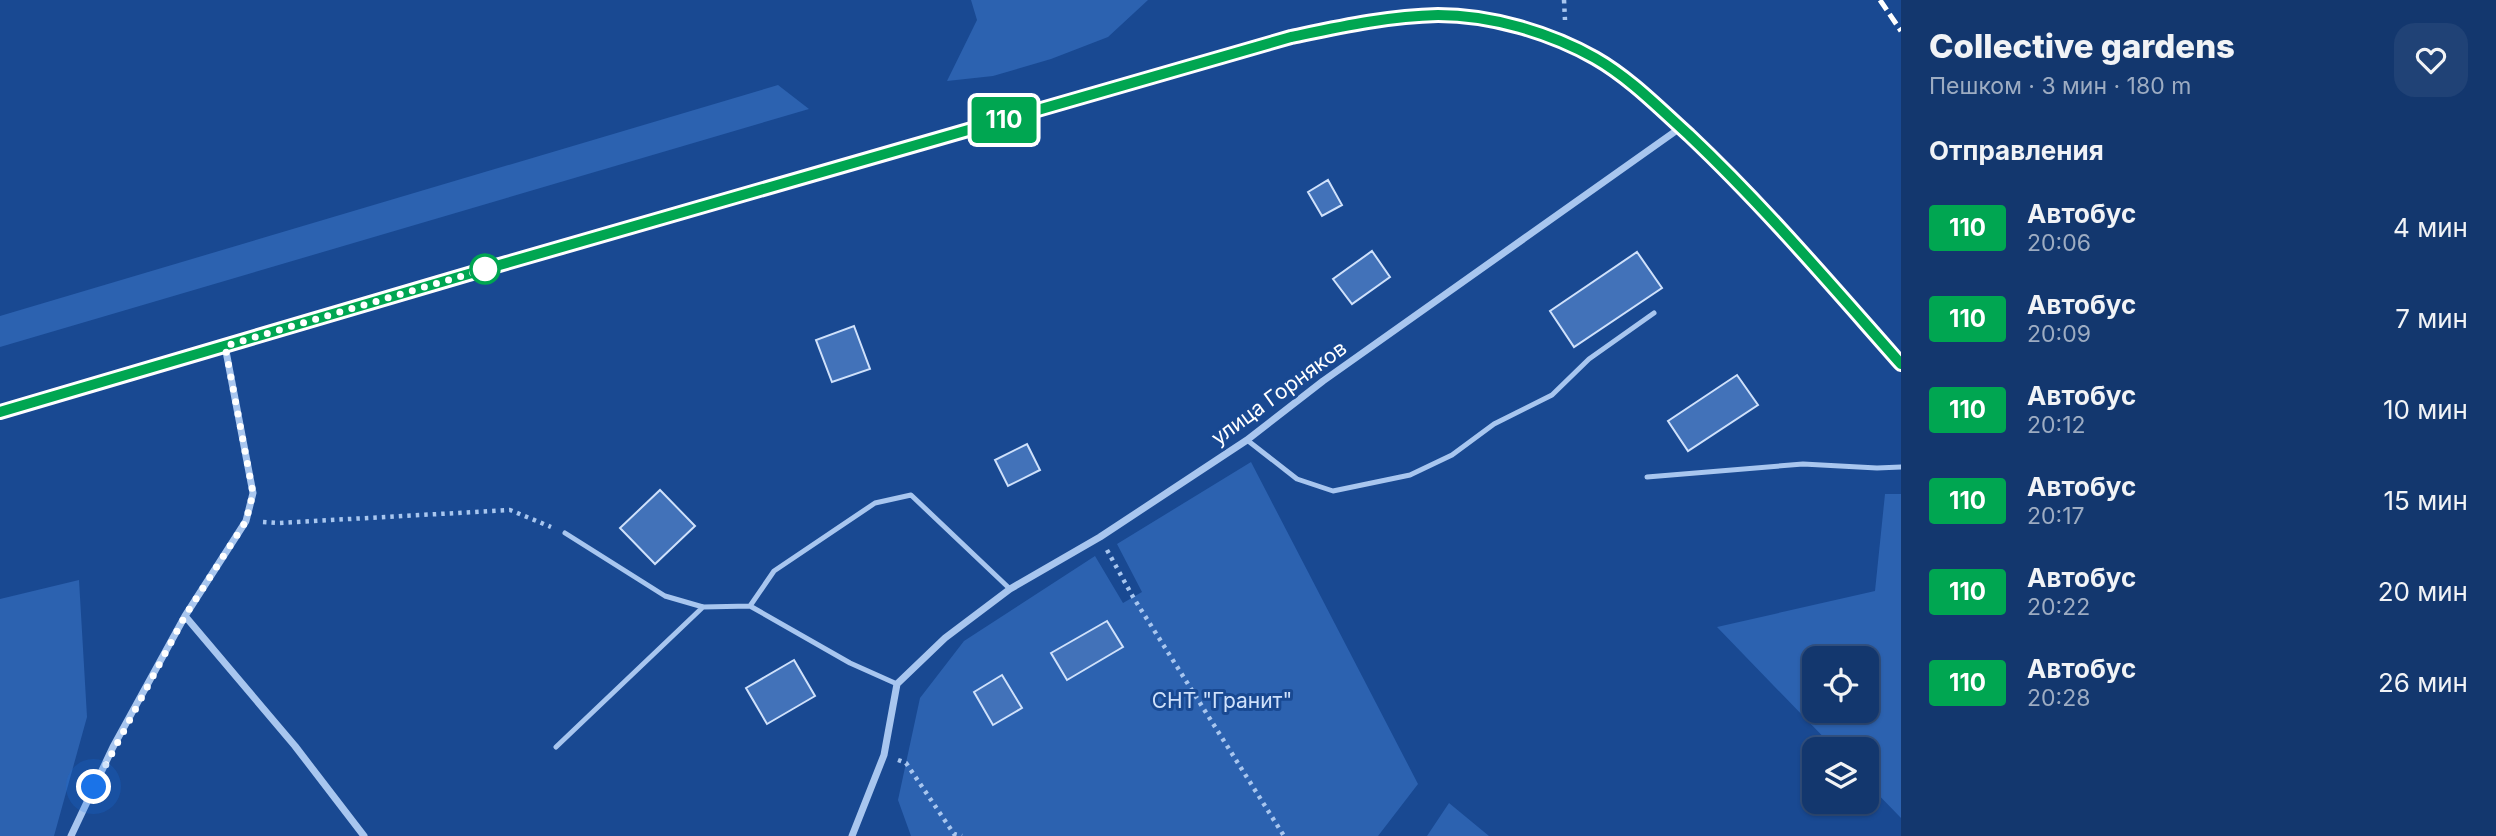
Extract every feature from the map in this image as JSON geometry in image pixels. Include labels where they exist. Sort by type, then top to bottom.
[{"type":"main road","points":[[0,412],[1291,37],[1352,24],[1439,15],[1487,20],[1529,30],[1594,58],[1653,102],[1776,222],[1901,364]]},
{"type":"street","name":"улица Горняков","points":[[897,684],[945,638],[1010,589],[1100,537],[1247,440],[1323,381],[1680,127]]},
{"type":"street","points":[[71,836],[113,747],[185,616],[246,521],[253,493],[225,346]]},
{"type":"street","points":[[185,616],[295,746],[364,836]]},
{"type":"street","points":[[852,836],[884,755],[897,684]]},
{"type":"lane","points":[[1247,440],[1297,479],[1332,491],[1410,475],[1452,455],[1494,424],[1552,395],[1589,359],[1654,313]]},
{"type":"lane","points":[[1647,477],[1803,464],[1901,467]]},
{"type":"lane","points":[[750,606],[774,571],[875,503],[911,495],[1010,589]]},
{"type":"lane","points":[[565,533],[665,596],[703,607],[750,606],[850,663],[897,684]]},
{"type":"lane","points":[[556,747],[703,607]]},
{"type":"path","points":[[246,521],[278,523],[510,510],[565,533]]},
{"type":"path","points":[[1100,537],[1133,597],[1284,836]]},
{"type":"path","points":[[884,755],[906,763],[954,834],[962,836]]},
{"type":"green space","points":[[971,0],[1148,0],[1108,37],[1051,59],[993,76],[947,81],[977,20]]},
{"type":"green space","points":[[778,85],[809,109],[0,347],[0,316]]},
{"type":"green space","name":"СНТ \"Гранит\"","points":[[1251,462],[1418,784],[1378,836],[911,836],[898,800],[920,698],[964,641],[1095,556],[1123,603],[1142,592],[1117,544]]},
{"type":"green space","points":[[1885,494],[1901,494],[1901,818],[1879,795],[1879,737],[1823,737],[1810,723],[1879,723],[1879,646],[1802,646],[1802,715],[1717,627],[1875,591]]},
{"type":"green space","points":[[79,580],[87,717],[54,836],[0,836],[0,599]]},
{"type":"green space","points":[[1449,803],[1489,836],[1427,836]]},
{"type":"building","points":[[1328,180],[1342,205],[1322,216],[1308,192]]},
{"type":"building","points":[[1372,251],[1390,277],[1352,304],[1333,279]]},
{"type":"building","points":[[1637,252],[1662,288],[1574,347],[1550,311]]},
{"type":"building","points":[[854,326],[870,369],[832,382],[816,340]]},
{"type":"building","points":[[1737,375],[1758,405],[1688,451],[1668,421]]},
{"type":"building","points":[[1027,444],[1040,470],[1008,486],[995,460]]},
{"type":"building","points":[[660,490],[695,526],[655,564],[620,528]]},
{"type":"building","points":[[1107,621],[1123,647],[1067,680],[1051,653]]},
{"type":"building","points":[[794,660],[815,696],[767,724],[746,688]]},
{"type":"building","points":[[1002,675],[1022,708],[993,725],[974,692]]},
{"type":"railway","points":[[1880,0],[1901,31]]},
{"type":"bus line","name":"110","points":[[0,412],[1291,37],[1352,24],[1439,15],[1487,20],[1529,30],[1594,58],[1621,76],[1714,159],[1776,222],[1901,364]]},
{"type":"route","points":[[94,787],[185,616],[246,521],[253,493],[225,346],[489,268],[485,269]]}]
